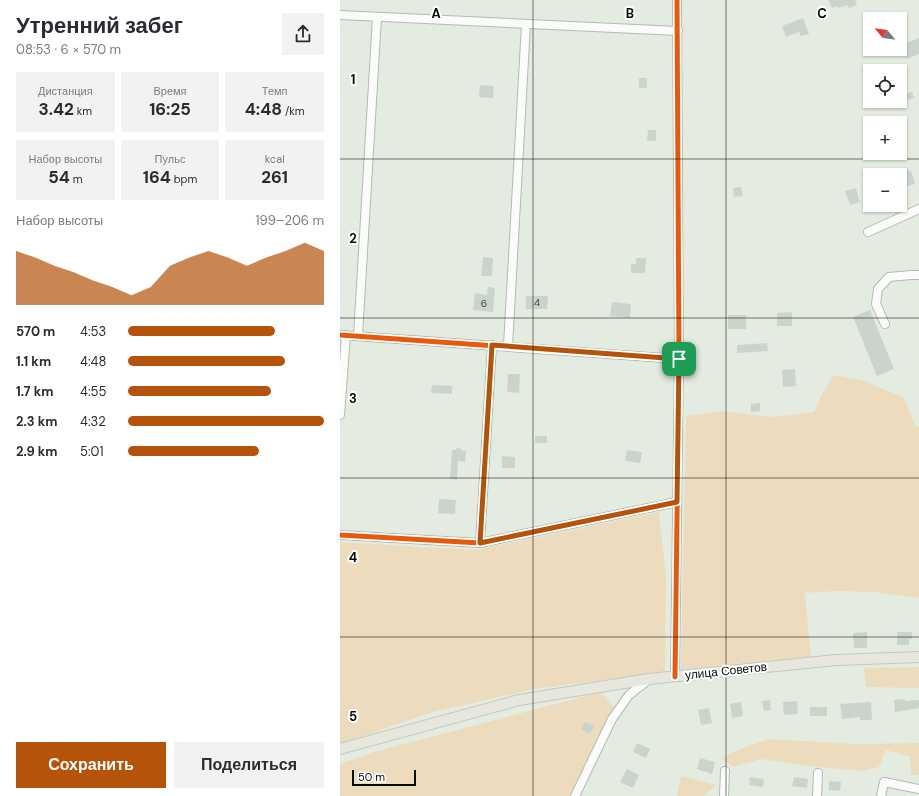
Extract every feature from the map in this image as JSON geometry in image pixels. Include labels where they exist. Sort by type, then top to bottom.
[{"type":"main road","name":"улица Советов","points":[[340,749],[518,700],[649,679],[836,660],[919,658]]},
{"type":"street","points":[[674,677],[679,359],[677,0]]},
{"type":"street","points":[[340,15],[678,31]]},
{"type":"street","points":[[358,336],[377,17]]},
{"type":"street","points":[[508,346],[526,24]]},
{"type":"street","points":[[868,232],[919,209]]},
{"type":"street","points":[[886,324],[876,304],[878,289],[890,277],[919,275]]},
{"type":"street","points":[[340,415],[343,335],[679,359]]},
{"type":"street","points":[[480,543],[492,345]]},
{"type":"street","points":[[340,535],[480,543],[677,502]]},
{"type":"street","points":[[575,796],[612,719],[629,695],[649,679]]},
{"type":"street","points":[[724,796],[725,771]]},
{"type":"street","points":[[817,796],[818,773]]},
{"type":"street","points":[[881,796],[884,782],[919,789]]},
{"type":"shaded area","points":[[834,375],[864,381],[904,398],[916,427],[919,426],[919,598],[873,592],[837,591],[805,593],[811,657],[681,669],[686,416],[720,411],[774,417],[814,412],[822,394]]},
{"type":"shaded area","points":[[659,512],[666,577],[665,672],[534,689],[433,712],[340,744],[340,542],[475,550]]},
{"type":"shaded area","points":[[919,667],[919,688],[866,687],[864,668]]},
{"type":"shaded area","points":[[601,692],[614,708],[569,796],[340,796],[340,764],[374,752]]},
{"type":"shaded area","points":[[769,739],[858,744],[919,743],[919,775],[911,775],[910,757],[886,750],[879,767],[864,771],[815,767],[761,759],[733,767],[721,758],[743,748]]},
{"type":"shaded area","points":[[681,776],[716,785],[703,796],[677,796]]},
{"type":"building","points":[[828,0],[858,0],[855,1],[857,5],[849,8],[847,5],[839,8],[838,6],[832,8]]},
{"type":"building","points":[[803,18],[809,34],[801,36],[799,32],[786,37],[782,26]]},
{"type":"building","points":[[919,38],[919,54],[907,59],[906,56],[907,56],[907,43]]},
{"type":"building","points":[[639,78],[647,78],[647,88],[639,88]]},
{"type":"building","points":[[480,85],[494,86],[493,98],[479,97]]},
{"type":"building","points":[[912,92],[914,98],[907,100],[907,94]]},
{"type":"building","points":[[648,130],[656,130],[656,141],[647,141]]},
{"type":"building","points":[[907,167],[908,171],[911,171],[915,184],[907,186],[907,168],[904,168]]},
{"type":"building","points":[[741,187],[743,196],[734,197],[733,188]]},
{"type":"building","points":[[856,188],[860,202],[850,205],[845,191]]},
{"type":"building","points":[[483,257],[493,258],[492,276],[481,276]]},
{"type":"building","points":[[636,258],[646,258],[645,273],[631,273],[631,264],[636,264]]},
{"type":"building","points":[[488,287],[495,288],[493,312],[473,310],[475,293],[487,295]]},
{"type":"building","points":[[526,296],[548,296],[547,309],[526,309]]},
{"type":"building","points":[[612,302],[631,304],[630,318],[610,316]]},
{"type":"building","points":[[870,310],[894,369],[877,376],[853,317]]},
{"type":"building","points":[[792,312],[792,326],[777,326],[777,313]]},
{"type":"building","points":[[728,315],[746,315],[746,329],[728,329]]},
{"type":"building","points":[[767,343],[768,351],[737,353],[737,345]]},
{"type":"building","points":[[795,369],[796,386],[783,387],[782,370]]},
{"type":"building","points":[[508,374],[520,374],[519,393],[507,392]]},
{"type":"building","points":[[432,385],[452,386],[452,394],[431,393]]},
{"type":"building","points":[[760,403],[760,411],[751,412],[751,404]]},
{"type":"building","points":[[535,436],[547,436],[547,443],[535,443]]},
{"type":"building","points":[[456,448],[466,451],[465,462],[458,461],[457,480],[450,479],[452,450],[456,450]]},
{"type":"building","points":[[627,450],[642,452],[640,463],[625,461]]},
{"type":"building","points":[[502,456],[515,457],[515,468],[502,468]]},
{"type":"building","points":[[439,499],[456,500],[455,514],[438,513]]},
{"type":"building","points":[[867,632],[867,648],[854,648],[853,633]]},
{"type":"building","points":[[897,632],[912,632],[912,639],[909,639],[909,645],[897,645]]},
{"type":"building","points":[[905,699],[905,701],[919,700],[919,708],[895,712],[894,700]]},
{"type":"building","points":[[770,700],[771,710],[764,711],[762,701]]},
{"type":"building","points":[[797,701],[798,714],[784,715],[783,702]]},
{"type":"building","points":[[741,702],[743,716],[732,718],[730,704]]},
{"type":"building","points":[[871,702],[872,720],[860,720],[860,717],[842,719],[840,704]]},
{"type":"building","points":[[810,707],[827,707],[827,716],[810,716]]},
{"type":"building","points":[[709,708],[712,723],[701,725],[698,710]]},
{"type":"building","points":[[585,722],[594,726],[590,734],[581,729]]},
{"type":"building","points":[[637,743],[650,749],[646,758],[633,752]]},
{"type":"building","points":[[700,758],[715,762],[712,774],[697,769]]},
{"type":"building","points":[[627,769],[639,775],[633,788],[620,782]]},
{"type":"building","points":[[750,777],[764,779],[763,787],[749,785]]},
{"type":"building","points":[[794,777],[808,779],[807,788],[792,786]]},
{"type":"building","points":[[829,781],[841,782],[840,791],[829,790]]},
{"type":"cycle path","points":[[675,677],[679,359],[677,0]]},
{"type":"cycle path","points":[[340,335],[679,359]]},
{"type":"cycle path","points":[[340,535],[480,543],[677,502]]},
{"type":"route","points":[[492,345],[679,359],[677,502],[480,543],[492,345]]}]
